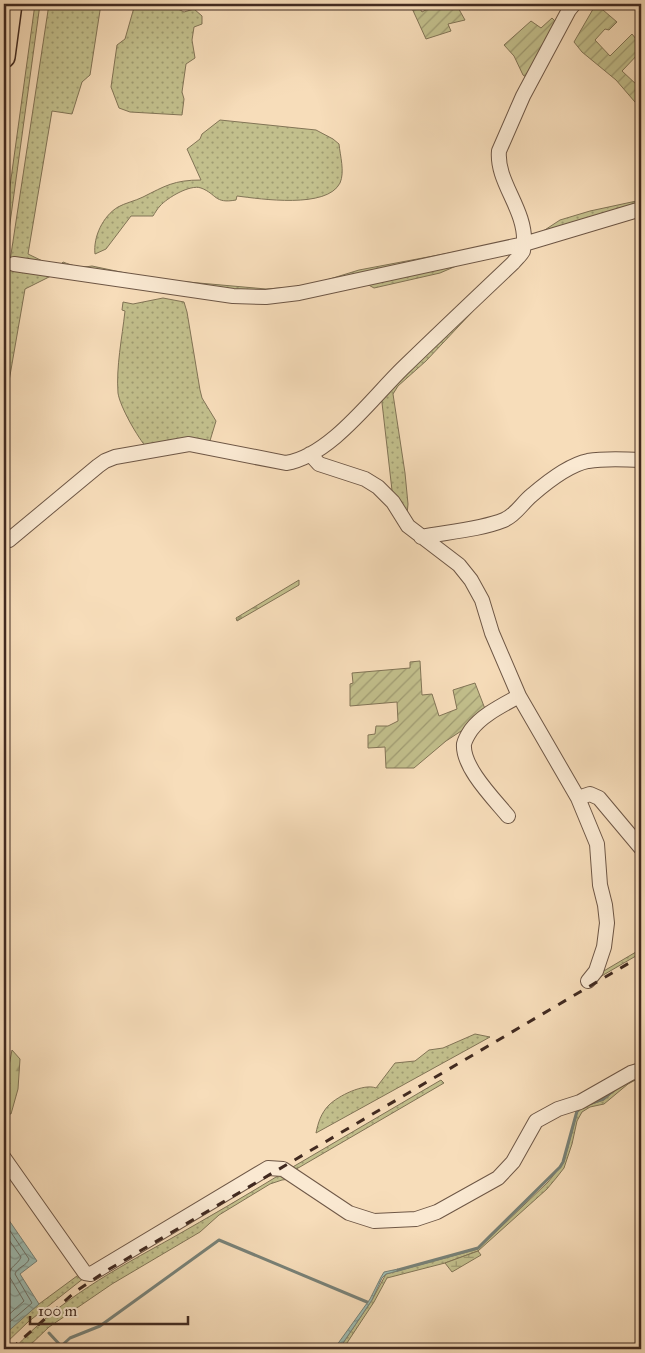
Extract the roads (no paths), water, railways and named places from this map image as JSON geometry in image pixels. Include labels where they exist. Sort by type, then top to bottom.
[{"type":"highway","points":[[4,58],[11,4]]},
{"type":"street","points":[[9,540],[98,466],[115,457],[189,444],[286,463],[302,459],[340,434],[401,370],[513,263],[523,250],[525,233],[523,223],[501,170],[498,159],[499,151],[523,96],[574,4]]},
{"type":"street","points":[[14,264],[233,296],[266,296],[300,293],[524,244],[641,209]]},
{"type":"street","points":[[310,454],[319,464],[365,479],[378,487],[393,502],[408,526],[459,565],[471,580],[482,600],[495,642],[519,696],[578,798],[597,844],[600,885],[607,923],[604,947],[596,971],[588,981]]},
{"type":"street","points":[[421,536],[456,531],[504,520],[514,514],[533,493],[552,480],[586,462],[641,460]]},
{"type":"street","points":[[508,816],[483,786],[466,760],[464,743],[472,729],[482,719],[519,696]]},
{"type":"street","points":[[578,798],[590,794],[600,798],[641,848]]},
{"type":"street","points":[[4,1158],[85,1273],[92,1274],[268,1168],[283,1168],[349,1213],[374,1221],[416,1219],[436,1212],[498,1178],[513,1162],[536,1121],[558,1109],[580,1102],[632,1073],[641,1070]]},
{"type":"water","points":[[4,1213],[37,1261],[20,1274],[39,1304],[4,1335]]},
{"type":"water","points":[[398,1269],[398,1271],[386,1274],[382,1278],[372,1300],[339,1349],[334,1349],[370,1299],[384,1272]]},
{"type":"waterway","points":[[591,1103],[603,1099],[615,1089]]},
{"type":"waterway","points":[[398,1270],[478,1248],[560,1167],[577,1111],[581,1108]]},
{"type":"waterway","points":[[58,1349],[70,1338],[100,1326],[219,1240],[367,1302]]},
{"type":"waterway","points":[[49,1333],[61,1346],[70,1349]]},
{"type":"railway","points":[[11,1349],[75,1292],[106,1271],[641,956]]}]
